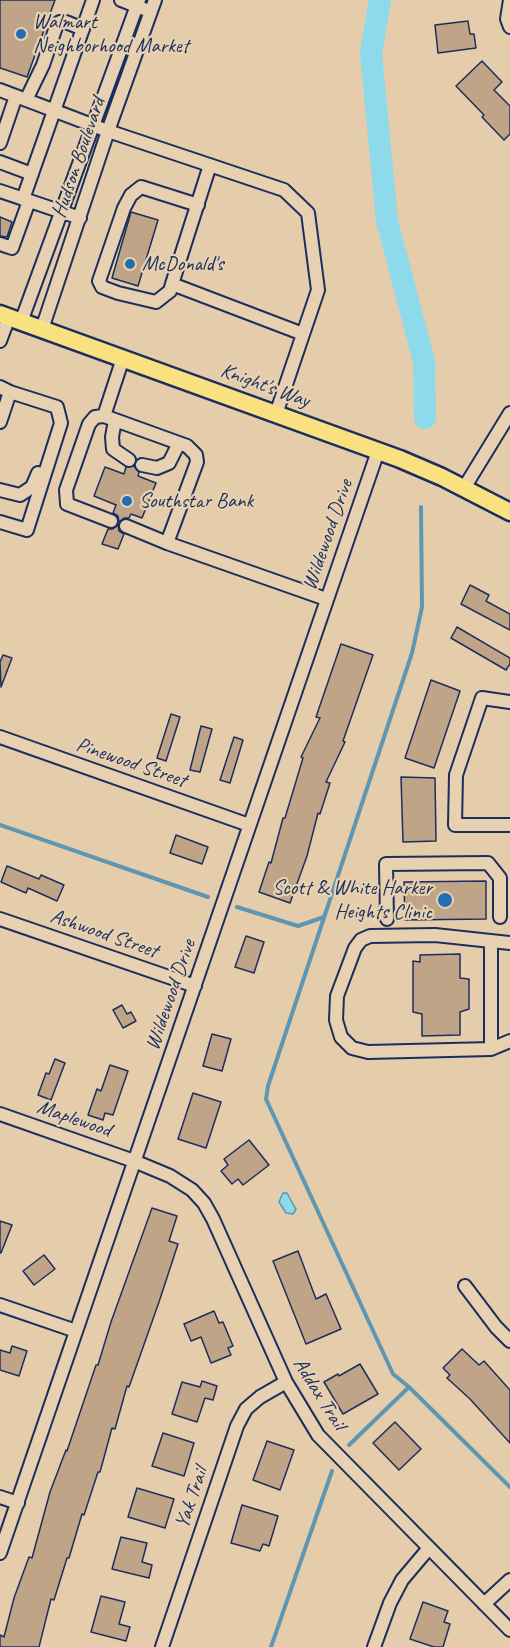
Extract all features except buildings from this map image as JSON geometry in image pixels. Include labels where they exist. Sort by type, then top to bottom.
[{"type":"main road","name":"Knight's Way","points":[[10,317],[378,450],[442,477],[510,512]]},
{"type":"street","points":[[0,244],[12,248],[32,174],[93,0]]},
{"type":"street","points":[[120,0],[153,6]]},
{"type":"street","points":[[510,0],[507,19],[510,27]]},
{"type":"street","name":"Hudson Boulevard","points":[[0,341],[60,212],[138,3]]},
{"type":"street","name":"Hudson Boulevard","points":[[42,329],[108,131],[153,6]]},
{"type":"street","points":[[0,143],[21,98],[43,65],[57,24],[66,22],[83,29]]},
{"type":"street","points":[[0,90],[108,131],[284,190],[308,213],[318,290],[276,414]]},
{"type":"street","points":[[0,162],[32,174]]},
{"type":"street","points":[[198,205],[141,188],[131,195],[124,208],[99,281],[102,287],[118,294],[156,302],[170,291],[198,205],[210,165]]},
{"type":"street","points":[[0,191],[80,218]]},
{"type":"street","points":[[172,284],[303,333]]},
{"type":"street","points":[[123,358],[109,418],[113,449],[129,460]]},
{"type":"street","points":[[0,422],[5,390],[57,407],[61,423],[27,530],[0,522]]},
{"type":"street","points":[[464,488],[505,431],[510,413]]},
{"type":"street","points":[[111,520],[67,504],[66,490],[89,424],[95,417],[109,418],[187,446],[196,455],[197,462],[167,543]]},
{"type":"street","points":[[0,490],[20,495],[32,487],[49,436],[61,423]]},
{"type":"street","points":[[142,465],[157,468],[169,462],[179,443]]},
{"type":"street","name":"Wildewood Drive","points":[[0,1552],[378,450]]},
{"type":"street","points":[[126,526],[167,543],[326,599]]},
{"type":"street","points":[[510,702],[482,698],[456,776],[455,825],[510,825]]},
{"type":"street","name":"Pinewood Street","points":[[0,737],[249,825]]},
{"type":"street","points":[[387,919],[386,864],[488,863],[505,877],[500,917]]},
{"type":"street","name":"Ashwood Street","points":[[0,919],[195,986]]},
{"type":"street","points":[[510,943],[415,934],[370,936],[361,940],[356,948],[338,996],[336,1020],[341,1037],[352,1048],[368,1052],[491,1049],[510,1041]]},
{"type":"street","points":[[491,942],[491,1049]]},
{"type":"street","name":"Maplewood","points":[[0,1114],[134,1161]]},
{"type":"street","name":"Addax Trail","points":[[134,1161],[182,1182],[204,1203],[286,1382],[318,1435],[510,1630]]},
{"type":"street","points":[[465,1286],[496,1327],[510,1341]]},
{"type":"street","points":[[0,1305],[76,1331]]},
{"type":"street","name":"Yak Trail","points":[[162,1647],[237,1426],[246,1409],[260,1397],[286,1382]]},
{"type":"street","points":[[0,1497],[18,1503]]},
{"type":"street","points":[[374,1647],[398,1588],[429,1548]]},
{"type":"street","points":[[484,1604],[510,1580]]},
{"type":"water","points":[[283,1193],[287,1193],[296,1209],[293,1214],[286,1213],[279,1202]]},
{"type":"waterway","points":[[380,0],[371,53],[387,221],[424,361],[425,418]]},
{"type":"waterway","points":[[421,507],[422,607],[412,653],[268,1086],[266,1099],[393,1374],[510,1487]]},
{"type":"waterway","points":[[0,825],[208,897]]},
{"type":"waterway","points":[[237,907],[298,926],[324,917]]},
{"type":"waterway","points":[[349,1445],[409,1387]]},
{"type":"waterway","points":[[271,1647],[332,1471]]},
{"type":"place","name":"Walmart Neighborhood Market","points":[[21,34]]},
{"type":"place","name":"McDonald's","points":[[130,264]]},
{"type":"place","name":"Southstar Bank","points":[[127,501]]},
{"type":"place","name":"Scott & White Harker Heights Clinic","points":[[445,900]]}]
